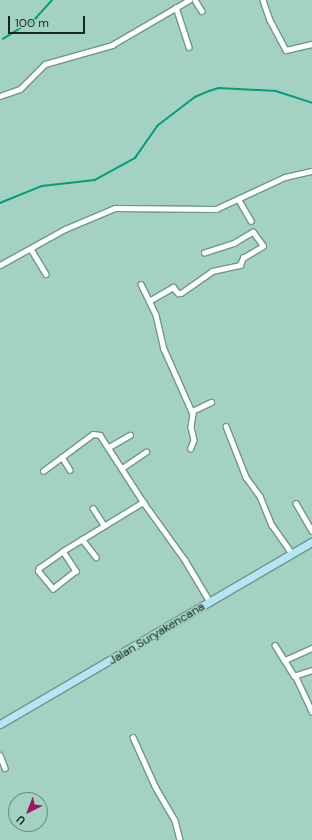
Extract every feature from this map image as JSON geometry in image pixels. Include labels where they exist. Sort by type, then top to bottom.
[{"type":"street","points":[[0,96],[20,89],[45,64],[112,45],[189,0]]},
{"type":"street","points":[[195,0],[202,11]]},
{"type":"street","points":[[263,0],[270,20],[286,50],[312,44]]},
{"type":"street","points":[[176,7],[189,47]]},
{"type":"street","points":[[0,265],[65,229],[115,208],[208,210],[239,200],[285,177],[312,172]]},
{"type":"street","points":[[239,200],[251,222]]},
{"type":"street","points":[[149,301],[173,287],[178,293],[181,293],[212,271],[240,265],[243,258],[263,246],[253,232],[235,243],[205,253]]},
{"type":"street","points":[[31,249],[46,274]]},
{"type":"street","points":[[141,284],[156,315],[164,349],[192,411],[191,427],[194,440],[190,448]]},
{"type":"street","points":[[192,411],[211,402]]},
{"type":"street","points":[[226,426],[246,477],[260,496],[272,525],[292,554]]},
{"type":"street","points":[[43,471],[97,433],[109,447],[143,502],[185,560],[210,602]]},
{"type":"street","points":[[109,447],[130,435]]},
{"type":"street","points":[[122,468],[146,452]]},
{"type":"street","points":[[62,457],[70,470]]},
{"type":"street","points":[[63,551],[76,571],[53,589],[38,569],[63,551],[143,502]]},
{"type":"street","points":[[296,503],[312,531]]},
{"type":"street","points":[[93,508],[104,525]]},
{"type":"street","points":[[82,539],[96,557]]},
{"type":"street","name":"Jalan Suryakencana","points":[[0,724],[312,542]]},
{"type":"street","points":[[275,645],[296,677],[312,712]]},
{"type":"street","points":[[285,660],[312,648]]},
{"type":"street","points":[[296,677],[312,670]]},
{"type":"street","points":[[133,737],[155,786],[175,820],[180,840]]},
{"type":"street","points":[[0,755],[6,768]]},
{"type":"waterway","points":[[3,39],[36,18],[52,0]]},
{"type":"waterway","points":[[0,203],[42,186],[95,180],[135,158],[157,126],[195,97],[209,91],[219,88],[276,91],[312,103]]}]
